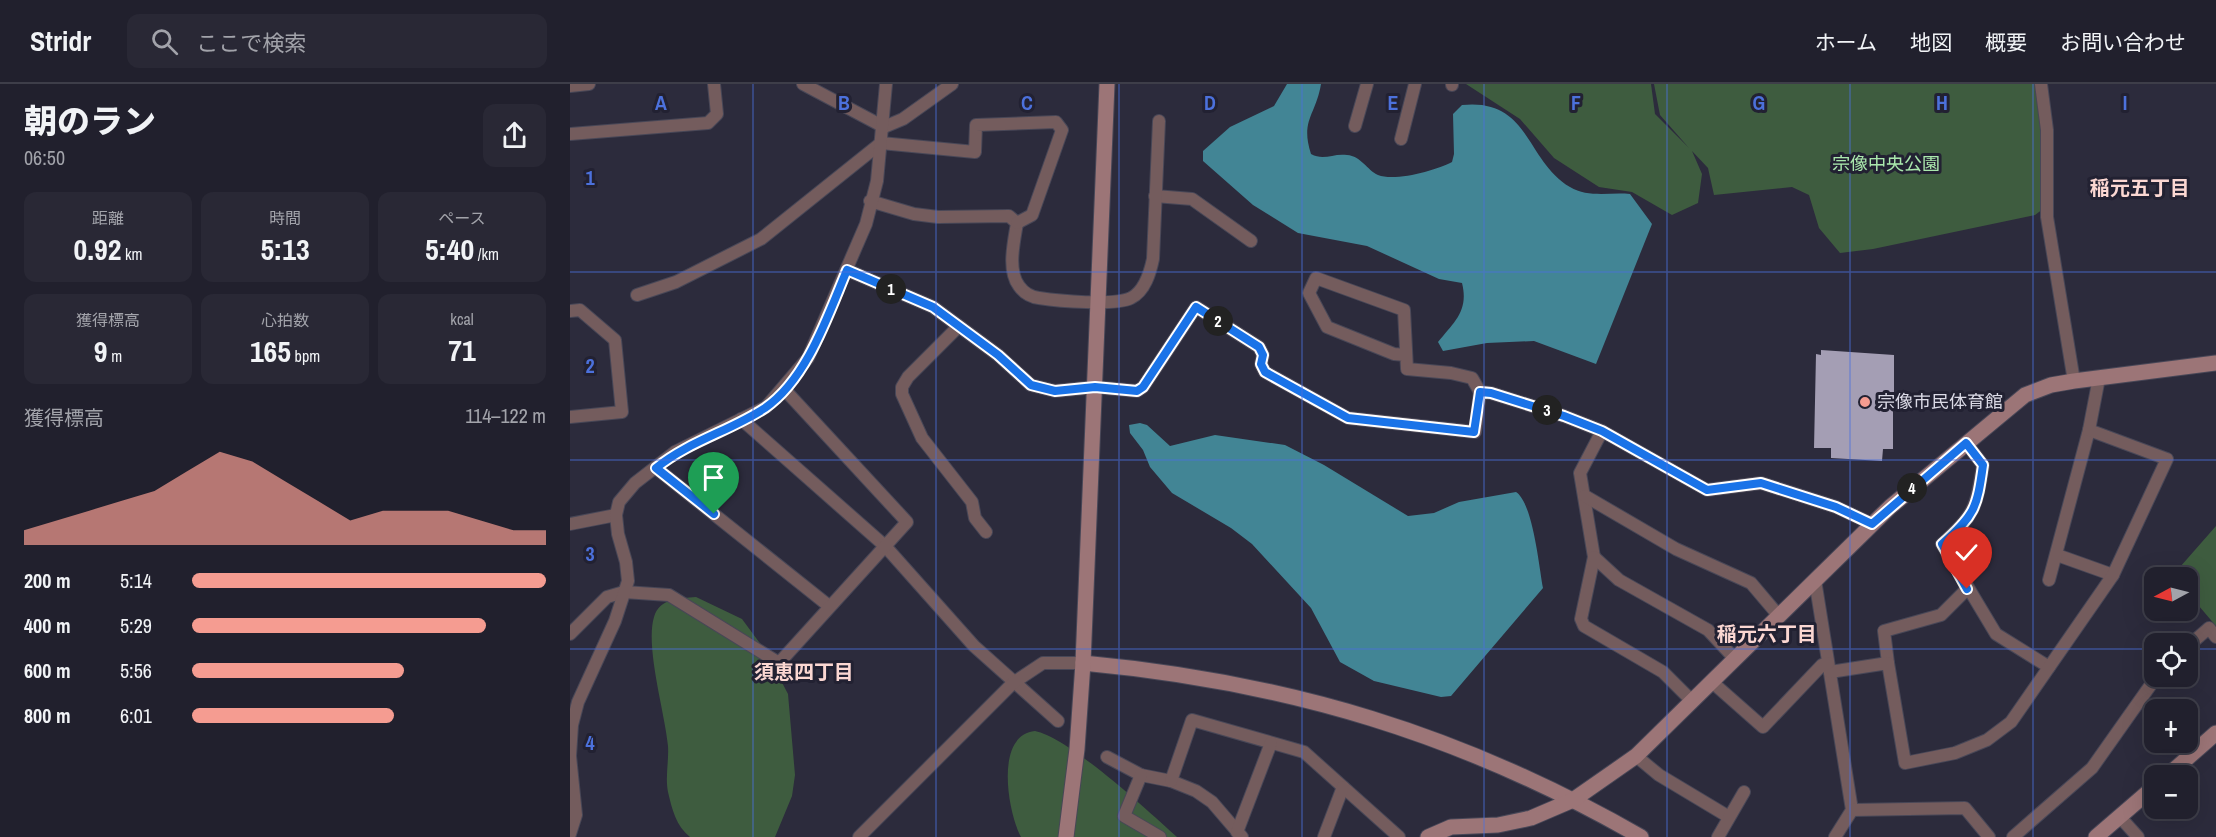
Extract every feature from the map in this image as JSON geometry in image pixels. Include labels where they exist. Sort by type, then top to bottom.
[{"type":"street","points":[[570,86],[589,84]]},
{"type":"street","points":[[570,134],[708,123],[717,114],[714,84]]},
{"type":"street","points":[[803,84],[884,128]]},
{"type":"street","points":[[570,834],[573,814],[570,756],[572,725],[578,702],[615,621],[628,581],[616,515],[619,502],[626,491],[675,452],[766,407],[784,389],[808,358],[866,224],[870,201],[877,181],[884,128],[886,84]]},
{"type":"street","points":[[884,128],[903,119],[952,84]]},
{"type":"street","points":[[1066,837],[1077,749],[1083,663],[1107,84]]},
{"type":"street","points":[[1355,126],[1367,84]]},
{"type":"street","points":[[1401,139],[1415,84]]},
{"type":"street","points":[[2041,84],[2047,130],[2047,217],[2074,381]]},
{"type":"street","points":[[637,295],[676,282],[762,239],[881,144],[975,152],[975,124],[1056,122],[1062,130],[1032,215],[1017,224]]},
{"type":"street","points":[[870,201],[914,214],[938,217],[1009,216],[1017,224],[1013,272],[1018,285],[1027,294],[1038,298],[1098,301],[1132,298],[1141,290],[1149,276],[1153,259],[1159,122]]},
{"type":"street","points":[[1155,196],[1192,199],[1251,241]]},
{"type":"street","points":[[847,270],[933,307],[998,355],[1031,385],[1055,391],[1095,387],[1137,391],[1143,387],[1196,307],[1259,347],[1263,355],[1261,364],[1265,372],[1348,418],[1474,432],[1480,392],[1472,378],[1451,373],[1407,369],[1404,310],[1316,278],[1309,293],[1327,327],[1394,354],[1406,355]]},
{"type":"street","points":[[570,311],[580,310],[615,340],[622,412],[570,417]]},
{"type":"street","points":[[959,326],[909,377],[902,387],[902,394],[922,438],[972,502],[975,519],[986,532]]},
{"type":"street","points":[[1428,837],[1451,827],[1516,823],[1572,800],[1636,756],[1872,524],[2025,395],[2074,381],[2216,363]]},
{"type":"street","points":[[2049,580],[2089,430],[2099,378]]},
{"type":"street","points":[[570,634],[607,597],[624,592],[669,595],[779,663],[907,522],[784,389]]},
{"type":"street","points":[[1480,392],[1564,416],[1602,431],[1707,490],[1761,483],[1836,507],[1872,524]]},
{"type":"street","points":[[741,419],[885,546],[974,646],[1058,721]]},
{"type":"street","points":[[1967,589],[1941,615],[1884,631],[1905,763],[1955,753],[1987,740],[2011,722],[2113,575],[2167,459],[2089,430]]},
{"type":"street","points":[[1602,431],[1580,473],[1594,557],[1581,619],[1584,626],[1663,672],[1691,700]]},
{"type":"street","points":[[1966,443],[1983,465],[1978,498],[1966,523],[1942,544],[1996,634],[2049,667]]},
{"type":"street","points":[[656,468],[829,606]]},
{"type":"street","points":[[1585,496],[1676,549],[1751,583],[1779,616]]},
{"type":"street","points":[[570,524],[616,515]]},
{"type":"street","points":[[2057,555],[2113,575]]},
{"type":"street","points":[[1594,557],[1619,580],[1708,630],[1735,658]]},
{"type":"street","points":[[1815,580],[1852,810],[1835,837]]},
{"type":"street","points":[[2198,638],[2209,628],[2216,637]]},
{"type":"street","points":[[859,837],[1013,683],[1043,663],[1083,663],[1208,678],[1356,713],[1465,750],[1572,800],[1641,837]]},
{"type":"street","points":[[1712,682],[1763,727],[1822,665],[1829,668],[1888,663]]},
{"type":"street","points":[[2013,837],[2091,768],[2149,687]]},
{"type":"street","points":[[1171,781],[1192,720],[1304,752],[1399,837]]},
{"type":"street","points":[[2180,765],[2216,733]]},
{"type":"street","points":[[1240,835],[1271,743]]},
{"type":"street","points":[[1636,756],[1659,775],[1729,817]]},
{"type":"street","points":[[1107,757],[1141,775],[1171,781],[1196,791],[1212,802],[1240,835]]},
{"type":"street","points":[[1141,775],[1124,816],[1161,837]]},
{"type":"street","points":[[1324,837],[1343,787]]},
{"type":"street","points":[[1718,837],[1744,792]]},
{"type":"street","points":[[2096,837],[2144,796]]},
{"type":"street","points":[[1852,810],[1965,808],[1989,837]]},
{"type":"street","points":[[2120,817],[2138,837]]},
{"type":"green space","name":"宗像中央公園","points":[[1466,84],[1651,84],[1655,114],[1689,148],[1660,115],[1654,84],[2036,84],[2043,130],[2043,209],[2035,215],[1873,249],[1840,253],[1819,228],[1809,195],[1792,187],[1714,195],[1708,168],[1692,151],[1702,174],[1698,203],[1672,215],[1632,192],[1599,187],[1554,158],[1520,119]]},
{"type":"green space","points":[[2216,526],[2216,626],[2198,605],[2198,567],[2180,567]]},
{"type":"green space","points":[[696,597],[742,619],[765,650],[788,694],[795,775],[792,796],[775,837],[690,837],[681,828],[673,811],[667,786],[668,746],[654,662],[652,630],[657,610],[666,602]]},
{"type":"green space","points":[[1035,731],[1050,736],[1088,761],[1177,837],[1021,837],[1016,826],[1009,794],[1009,760],[1014,746],[1022,736]]},
{"type":"water","points":[[1287,84],[1321,84],[1307,133],[1311,154],[1316,156],[1352,156],[1374,173],[1385,177],[1405,176],[1437,168],[1452,162],[1454,154],[1453,114],[1462,105],[1484,105],[1501,111],[1514,121],[1555,175],[1570,187],[1592,194],[1630,194],[1652,224],[1596,364],[1534,341],[1487,343],[1443,351],[1438,342],[1462,309],[1464,293],[1462,283],[1439,279],[1367,246],[1298,233],[1253,205],[1203,161],[1203,151],[1230,127],[1274,106]]},
{"type":"water","points":[[1140,423],[1147,425],[1170,446],[1215,435],[1285,445],[1324,465],[1408,516],[1434,513],[1459,502],[1516,492],[1522,498],[1531,522],[1543,588],[1451,696],[1441,697],[1374,681],[1340,662],[1311,608],[1252,544],[1231,528],[1172,493],[1150,467],[1143,450],[1130,433],[1129,425]]},
{"type":"building","name":"宗像市民体育館","points":[[1821,350],[1894,355],[1894,397],[1914,399],[1915,408],[1893,408],[1893,449],[1883,449],[1882,461],[1831,458],[1831,448],[1814,448],[1816,354],[1821,355]]},
{"type":"place","name":"宗像市民体育館","points":[[1865,402]]},
{"type":"district","name":"稲元五丁目","points":[[2140,188]]},
{"type":"district","name":"稲元六丁目","points":[[1767,634]]},
{"type":"district","name":"須恵四丁目","points":[[804,672]]},
{"type":"route","points":[[714,514],[656,468],[675,452],[766,407],[784,389],[808,358],[847,270],[933,307],[998,355],[1031,385],[1043,389],[1055,391],[1095,387],[1137,391],[1143,387],[1196,307],[1259,347],[1263,355],[1261,364],[1265,372],[1348,418],[1474,432],[1480,392],[1491,393],[1564,416],[1602,431],[1707,490],[1761,483],[1772,485],[1836,507],[1872,524],[1966,443],[1983,465],[1978,498],[1966,523],[1942,544],[1967,589]]}]
